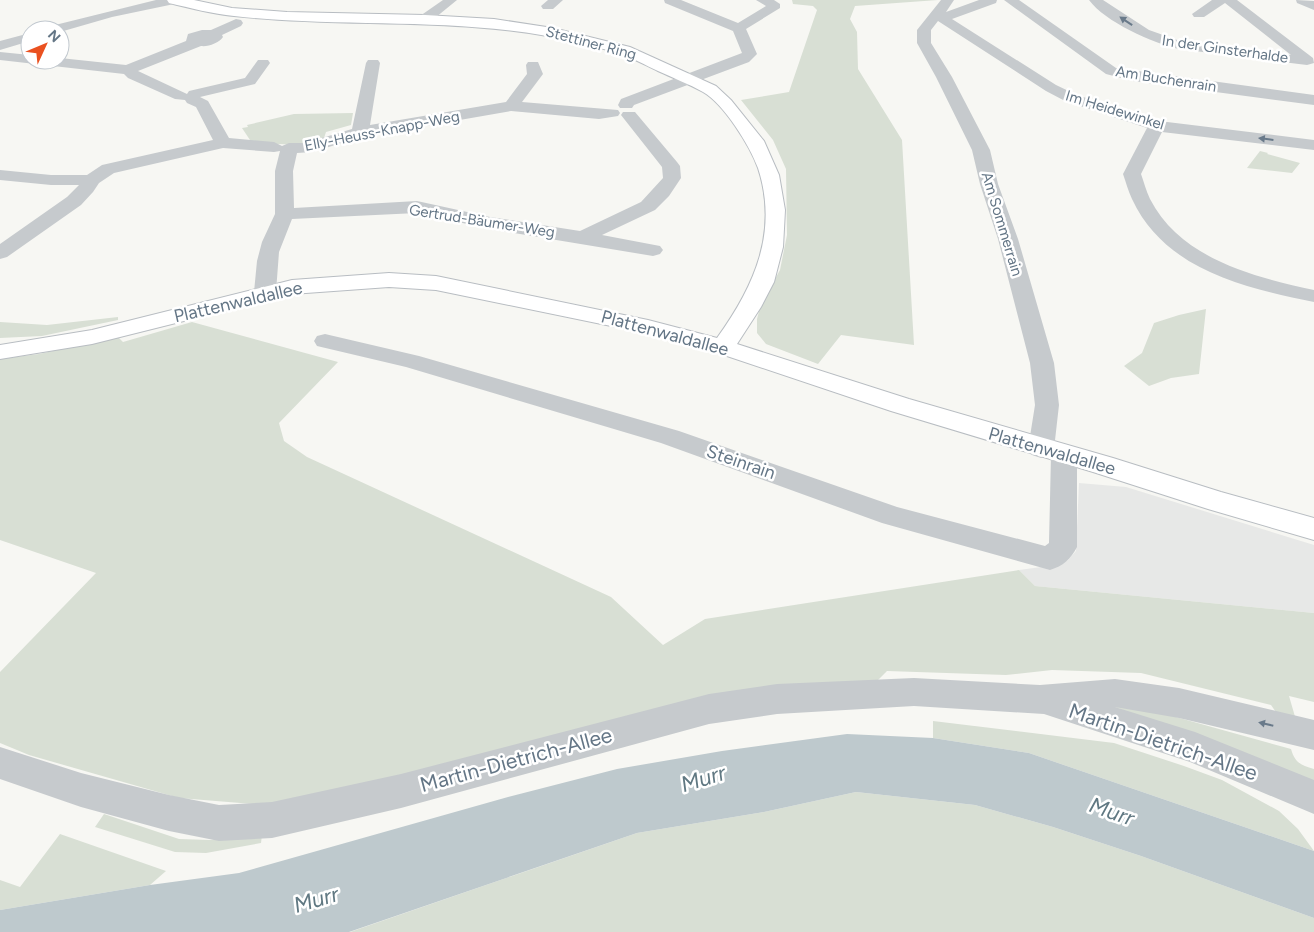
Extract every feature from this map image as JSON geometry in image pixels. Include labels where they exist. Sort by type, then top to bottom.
[{"type":"street","name":"Stettiner Ring","points":[[174,0],[232,12],[287,16],[425,18],[494,23],[553,32],[625,50],[710,89],[720,97],[755,140],[767,168],[775,197],[773,247],[762,284],[723,348]]},
{"type":"street","points":[[70,25],[174,0]]},
{"type":"street","points":[[425,18],[451,0]]},
{"type":"street","points":[[670,0],[739,28],[773,8],[772,4],[762,0]]},
{"type":"street","points":[[942,7],[947,16],[991,0]]},
{"type":"street","name":"Am Buchenrain","points":[[1010,0],[1110,71],[1133,76],[1314,100]]},
{"type":"street","name":"In der Ginsterhalde","points":[[1094,0],[1146,35],[1158,40],[1178,45],[1310,64]]},
{"type":"street","points":[[1198,14],[1221,0]]},
{"type":"street","points":[[1229,0],[1310,64]]},
{"type":"street","points":[[1302,0],[1314,6]]},
{"type":"street","name":"Im Heidewinkel","points":[[942,7],[1060,93],[1157,126],[1314,145]]},
{"type":"street","name":"Am Sommerrain","points":[[942,7],[924,30],[924,43],[944,77],[981,150],[989,184],[1008,239],[1042,363],[1052,452]]},
{"type":"street","points":[[0,56],[128,70],[197,42],[192,39],[195,36],[213,34],[236,23]]},
{"type":"street","name":"Elly-Heuss-Knapp-Weg","points":[[285,214],[284,171],[289,148],[306,148],[339,136],[511,106],[599,114],[622,111],[626,102],[744,59],[750,54],[739,28]]},
{"type":"street","points":[[0,46],[20,39]]},
{"type":"street","points":[[190,97],[250,81],[263,63]]},
{"type":"street","points":[[360,132],[373,63]]},
{"type":"street","points":[[511,106],[535,74],[533,65]]},
{"type":"street","points":[[128,70],[132,75],[190,97],[202,104],[223,143]]},
{"type":"street","points":[[582,237],[648,206],[662,192],[672,178],[671,166],[622,111]]},
{"type":"street","points":[[1157,126],[1132,174],[1143,202],[1172,242],[1200,261],[1227,274],[1314,296]]},
{"type":"street","points":[[0,253],[74,201],[87,188],[91,180],[108,169],[223,143],[274,147]]},
{"type":"street","points":[[0,175],[51,180],[91,180]]},
{"type":"street","name":"Gertrud-Bäumer-Weg","points":[[285,214],[417,207],[490,223],[653,250]]},
{"type":"street","points":[[265,292],[264,273],[266,263],[275,231],[285,214]]},
{"type":"street","name":"Plattenwaldallee","points":[[0,352],[38,348],[92,337],[265,292],[312,284],[379,280],[436,283],[648,326],[1052,452],[1314,530]]},
{"type":"street","name":"Steinrain","points":[[326,341],[411,361],[670,437],[892,516],[1050,558],[1063,547],[1052,452]]},
{"type":"street","name":"Martin-Dietrich-Allee","points":[[0,764],[81,790],[168,813],[219,822],[272,820],[402,791],[709,709],[777,699],[914,692],[1040,700],[1115,693],[1179,704],[1314,735]]},
{"type":"street","name":"Martin-Dietrich-Allee","points":[[1040,700],[1195,748],[1314,797]]},
{"type":"shaded area","points":[[792,0],[938,0],[855,6],[850,19],[857,32],[858,69],[902,140],[914,345],[841,335],[818,364],[766,344],[757,333],[757,319],[761,304],[780,270],[787,235],[786,169],[773,140],[741,100],[789,92],[817,10],[813,6],[793,4]]},
{"type":"shaded area","points":[[353,113],[351,125],[326,132],[324,138],[303,145],[252,143],[242,128],[248,127],[247,125],[294,114]]},
{"type":"shaded area","points":[[1260,151],[1300,163],[1292,173],[1247,168]]},
{"type":"shaded area","points":[[1206,309],[1199,374],[1171,378],[1149,386],[1124,366],[1142,353],[1154,323]]},
{"type":"shaded area","points":[[118,317],[118,320],[42,336],[0,338],[0,322],[47,325]]},
{"type":"shaded area","points":[[192,322],[338,362],[279,423],[284,441],[307,457],[611,597],[663,645],[705,619],[1019,570],[1035,586],[1314,613],[1314,702],[1289,696],[1296,720],[1280,718],[1271,705],[1141,673],[1052,670],[1006,675],[887,671],[877,681],[266,805],[179,798],[29,755],[0,743],[0,672],[96,573],[0,540],[0,359],[39,354],[118,337],[123,342]]},
{"type":"shaded area","points":[[1079,483],[1126,487],[1314,545],[1314,613],[1035,586],[1019,570],[1056,565],[1068,560],[1076,551]]},
{"type":"shaded area","points":[[1122,702],[1291,749],[1299,763],[1314,769],[1314,783],[1115,707]]},
{"type":"shaded area","points":[[933,721],[1114,743],[1184,766],[1222,780],[1279,811],[1298,829],[1314,851],[1029,753],[933,738]]},
{"type":"shaded area","points":[[856,792],[975,805],[1053,827],[1141,856],[1314,918],[1314,932],[350,932],[637,833],[764,812]]},
{"type":"shaded area","points":[[104,814],[179,839],[210,840],[262,835],[261,843],[206,853],[175,852],[95,827]]},
{"type":"shaded area","points":[[60,834],[166,871],[150,885],[0,910],[0,880],[20,887]]},
{"type":"water","name":"Murr","points":[[847,734],[933,738],[1029,753],[1314,851],[1314,918],[1141,856],[1053,827],[975,805],[856,792],[764,812],[637,833],[349,932],[0,932],[0,910],[150,885],[239,873],[508,797],[617,769],[722,751]]}]
